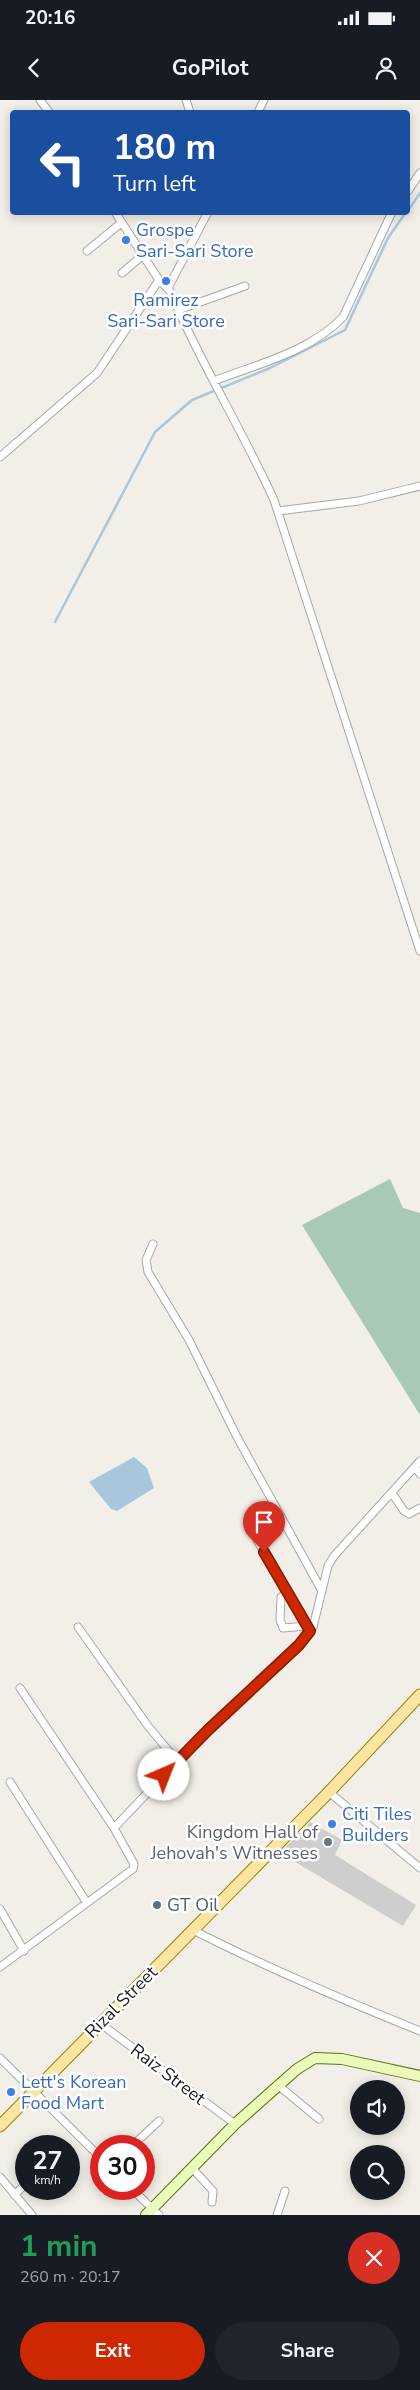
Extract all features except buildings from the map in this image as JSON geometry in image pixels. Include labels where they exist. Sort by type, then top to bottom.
[{"type":"main road","name":"Rizal Street","points":[[0,2126],[329,1792],[420,1694]]},
{"type":"main road","points":[[153,2213],[192,2168],[235,2124],[298,2069],[316,2058],[342,2058],[420,2076]]},
{"type":"street","points":[[410,188],[420,174]]},
{"type":"street","points":[[117,215],[159,280],[168,288],[257,462],[278,511],[420,951]]},
{"type":"street","points":[[168,288],[206,215]]},
{"type":"street","points":[[214,381],[302,347],[326,334],[343,317],[391,215]]},
{"type":"street","points":[[87,251],[121,222]]},
{"type":"street","points":[[122,273],[143,255]]},
{"type":"street","points":[[0,457],[97,373],[159,280]]},
{"type":"street","points":[[178,310],[245,286]]},
{"type":"street","points":[[278,511],[359,501],[420,486]]},
{"type":"street","points":[[153,1244],[146,1260],[148,1272],[189,1340],[237,1437],[322,1591]]},
{"type":"street","points":[[417,1464],[420,1474]]},
{"type":"street","points":[[114,1828],[208,1730],[299,1645],[308,1629],[322,1591],[328,1566],[334,1556],[417,1464]]},
{"type":"street","points":[[392,1492],[404,1511],[409,1514],[420,1508]]},
{"type":"street","points":[[257,1540],[308,1629]]},
{"type":"street","points":[[288,1592],[281,1597],[280,1602],[282,1628],[308,1629]]},
{"type":"street","points":[[78,1627],[112,1678],[177,1761]]},
{"type":"street","points":[[0,1966],[135,1866],[114,1828],[20,1688]]},
{"type":"street","points":[[10,1782],[87,1903]]},
{"type":"street","points":[[329,1792],[420,1868]]},
{"type":"street","points":[[0,1909],[24,1950]]},
{"type":"street","points":[[193,1930],[307,1985],[420,2031]]},
{"type":"street","name":"Raiz Street","points":[[101,2024],[235,2124]]},
{"type":"street","points":[[0,2058],[90,2147]]},
{"type":"street","points":[[279,2086],[319,2120]]},
{"type":"street","points":[[144,2135],[159,2121]]},
{"type":"street","points":[[192,2168],[213,2190],[212,2202]]},
{"type":"street","points":[[0,2177],[32,2215]]},
{"type":"street","points":[[277,2215],[285,2191]]},
{"type":"street","points":[[142,2200],[153,2213]]},
{"type":"shaded area","points":[[310,1822],[342,1840],[335,1855],[416,1905],[403,1926],[280,1853]]},
{"type":"green space","points":[[390,1179],[403,1208],[420,1213],[420,1415],[302,1225]]},
{"type":"water","points":[[134,1457],[147,1468],[154,1488],[117,1511],[111,1509],[89,1482]]},
{"type":"waterway","points":[[410,208],[420,193]]},
{"type":"waterway","points":[[55,622],[155,432],[192,400],[270,368],[345,330],[388,238],[404,215]]},
{"type":"place","name":"Grospe Sari-Sari Store","points":[[126,240]]},
{"type":"place","name":"Ramirez Sari-Sari Store","points":[[166,281]]},
{"type":"place","name":"Citi Tiles Builders","points":[[332,1824]]},
{"type":"place","name":"Kingdom Hall of Jehovah's Witnesses","points":[[328,1842]]},
{"type":"place","name":"GT Oil","points":[[157,1905]]},
{"type":"place","name":"Lett's Korean Food Mart","points":[[11,2092]]},
{"type":"route","points":[[164,1775],[208,1730],[299,1645],[310,1631],[280,1576],[264,1552]]}]
